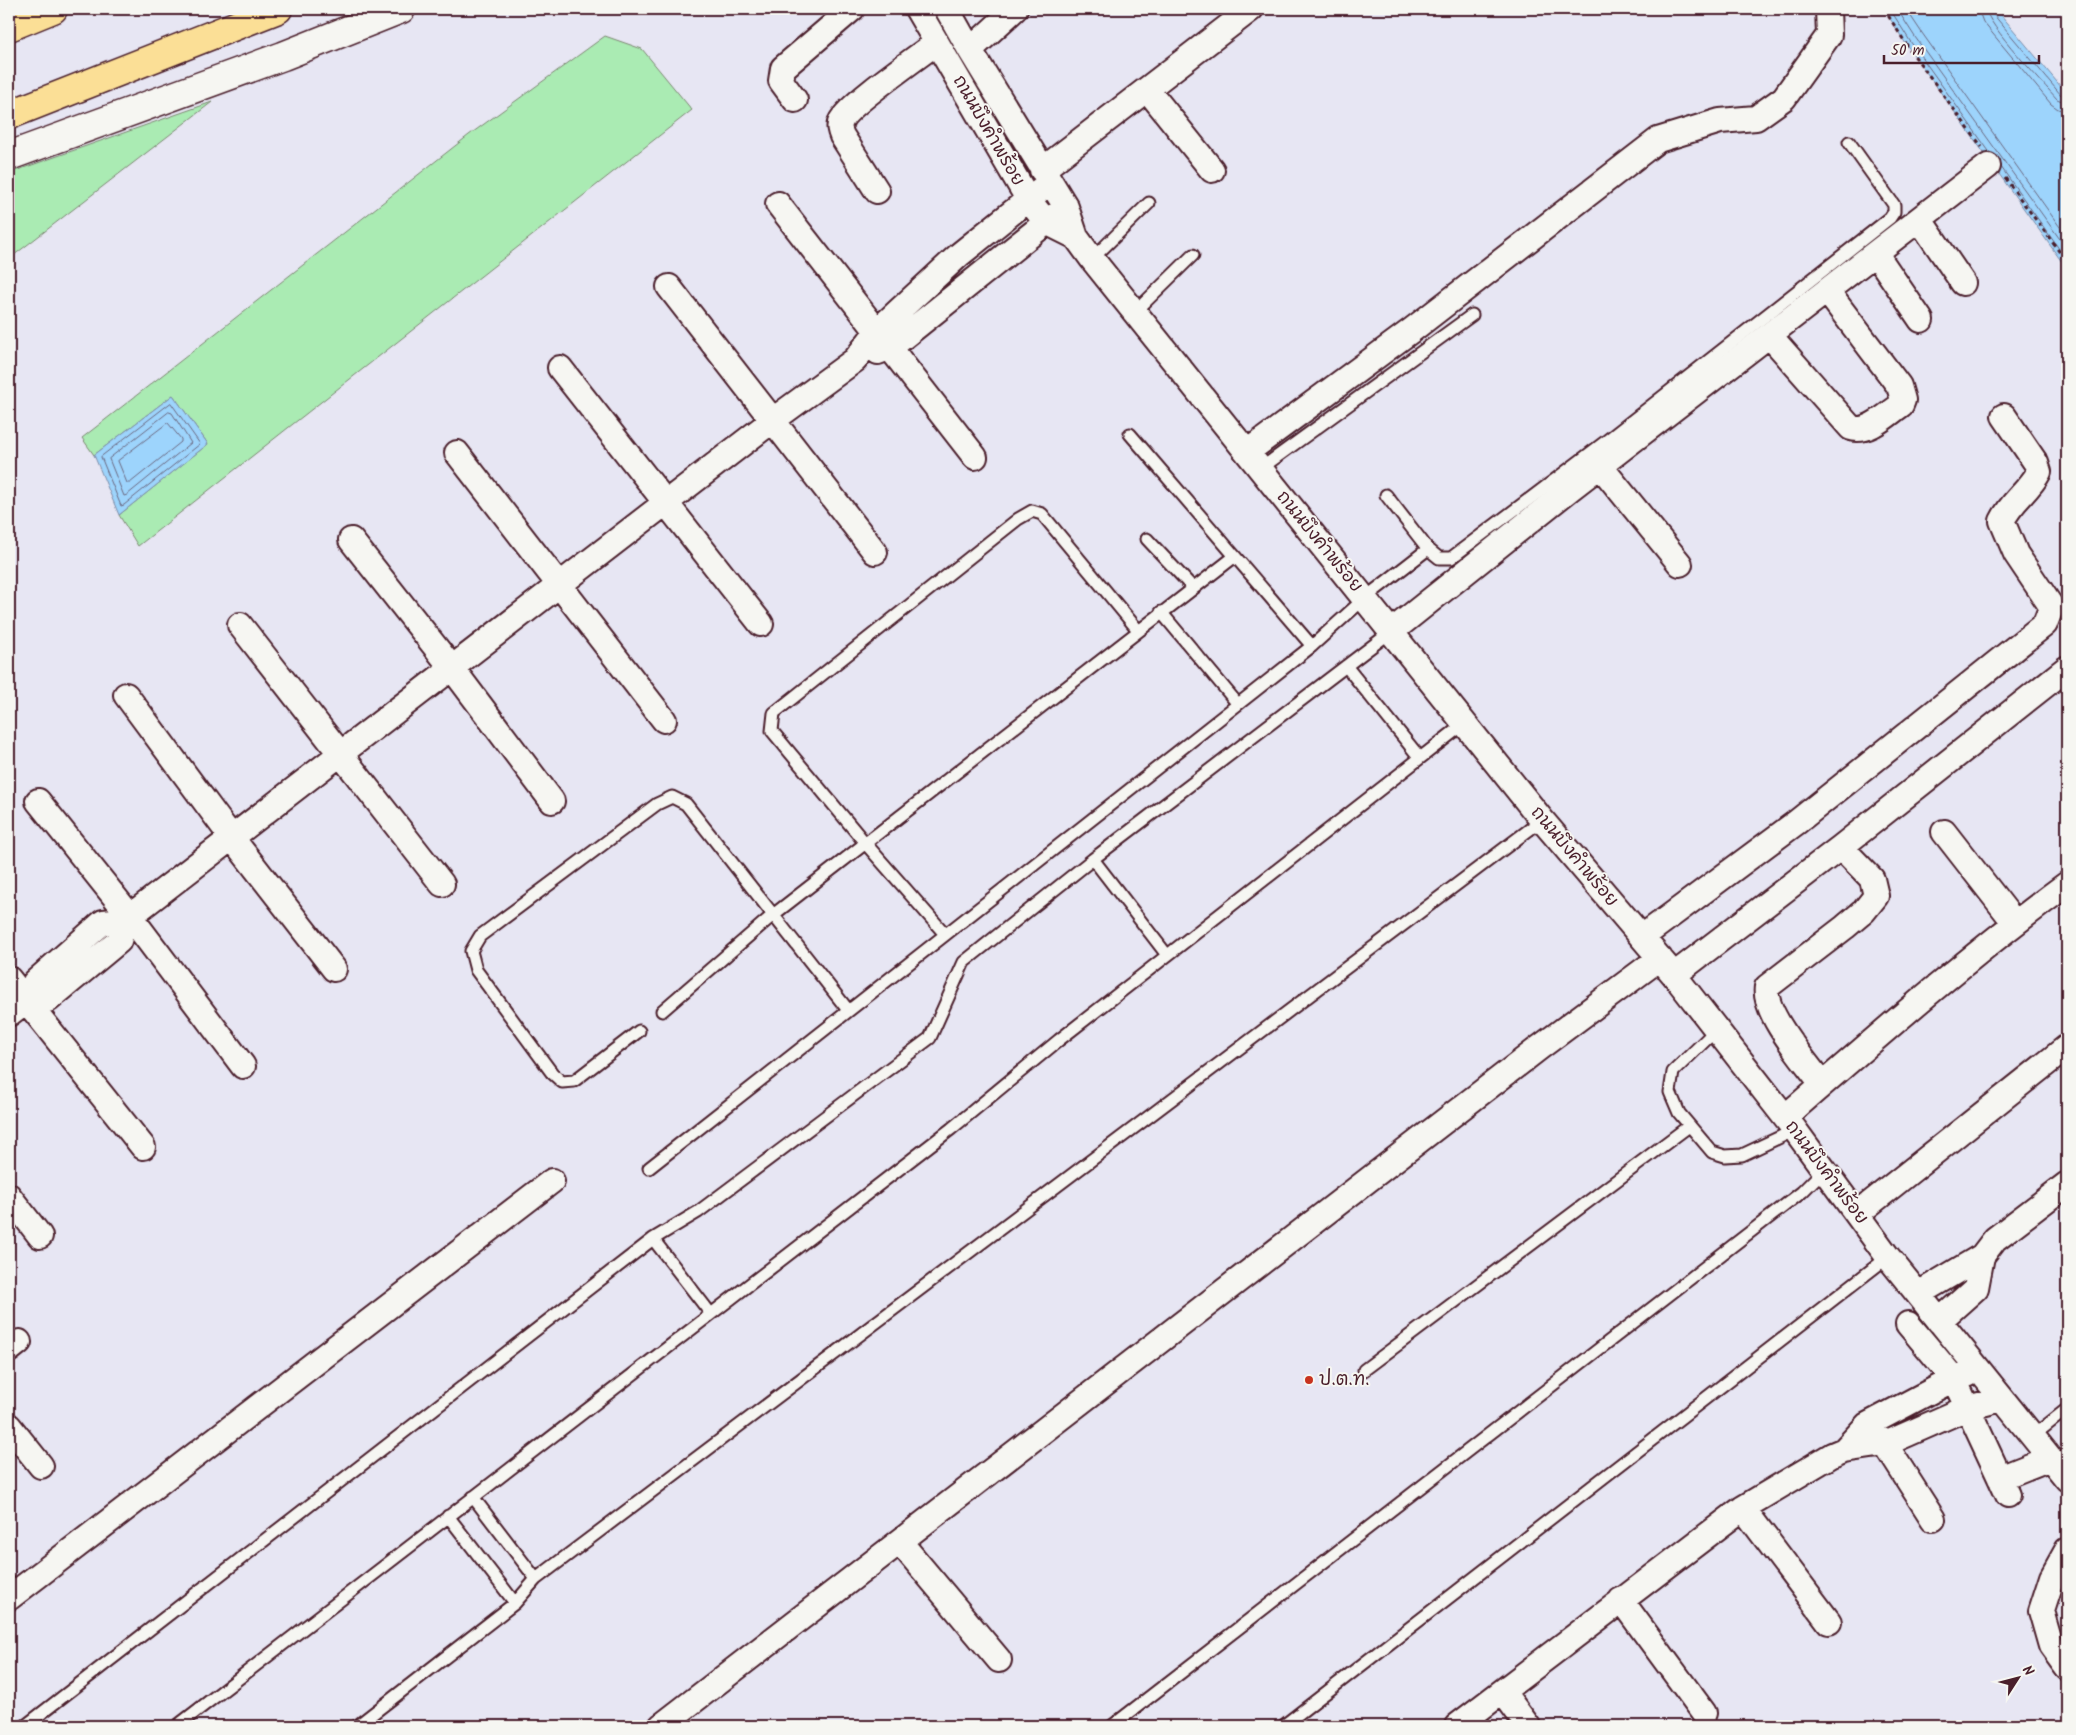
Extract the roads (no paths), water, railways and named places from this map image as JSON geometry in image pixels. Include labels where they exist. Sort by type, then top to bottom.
[{"type":"highway","points":[[9,27],[53,9]]},
{"type":"highway","points":[[9,115],[278,9]]},
{"type":"main road","points":[[9,156],[283,56],[401,9]]},
{"type":"street","points":[[795,100],[781,81],[783,68],[852,9]]},
{"type":"street","name":"ถนนบึงคำพร้อย","points":[[917,9],[1028,199],[1046,222],[1076,237]]},
{"type":"street","name":"ถนนบึงคำพร้อย","points":[[947,9],[1066,207],[1076,237],[1092,259],[1542,820],[1642,937],[1717,1029],[1888,1257],[2067,1480]]},
{"type":"street","points":[[970,50],[1015,9]]},
{"type":"street","points":[[884,339],[959,255],[1028,199],[1046,176],[1147,89],[1251,9]]},
{"type":"street","points":[[1253,460],[1420,324],[1658,140],[1720,121],[1756,118],[1784,98],[1829,35],[1828,9]]},
{"type":"street","points":[[877,191],[842,136],[840,128],[841,119],[866,96],[936,43]]},
{"type":"street","points":[[1147,89],[1212,170]]},
{"type":"street","points":[[1392,631],[1827,291],[1992,165]]},
{"type":"street","points":[[778,204],[975,457]]},
{"type":"street","points":[[22,1004],[48,1000],[119,940],[128,918],[773,420],[884,339],[978,276],[1066,207]]},
{"type":"street","points":[[1920,220],[1963,283]]},
{"type":"street","points":[[1876,254],[1921,320]]},
{"type":"street","points":[[959,255],[978,276]]},
{"type":"street","points":[[669,287],[874,552]]},
{"type":"street","points":[[1770,336],[1851,428],[1859,430],[1867,428],[1901,405],[1903,400],[1899,386],[1827,291]]},
{"type":"street","points":[[560,368],[761,624]]},
{"type":"street","points":[[1642,937],[1797,822],[2045,624],[2051,608],[2016,554],[2002,521],[2009,508],[2035,481],[2039,472],[2036,462],[2004,416]]},
{"type":"street","points":[[457,453],[558,586],[664,720]]},
{"type":"street","points":[[1601,467],[1680,564]]},
{"type":"street","points":[[351,540],[452,668],[552,801]]},
{"type":"street","points":[[240,625],[442,884]]},
{"type":"street","points":[[661,1726],[1539,1048],[1667,967],[1842,847],[2067,670]]},
{"type":"street","points":[[126,695],[232,838],[334,969]]},
{"type":"street","points":[[38,801],[243,1066]]},
{"type":"street","points":[[1944,832],[2015,923]]},
{"type":"street","points":[[1822,1084],[1777,1023],[1768,1003],[1766,993],[1767,988],[1864,911],[1876,896],[1872,879],[1842,847]]},
{"type":"street","points":[[1790,1124],[1822,1084],[2015,923],[2067,884]]},
{"type":"street","points":[[9,978],[22,1004],[143,1147]]},
{"type":"street","points":[[1857,1214],[2067,1047]]},
{"type":"street","points":[[9,1598],[552,1181]]},
{"type":"street","points":[[1918,1294],[1982,1256],[1995,1239],[2067,1184]]},
{"type":"street","points":[[9,1196],[40,1236]]},
{"type":"street","points":[[1939,1321],[1976,1288],[1982,1256]]},
{"type":"street","points":[[1908,1324],[1954,1379],[2004,1486],[2050,1458]]},
{"type":"street","points":[[1844,1450],[1867,1425],[1954,1379],[1980,1371]]},
{"type":"street","points":[[1457,1726],[1743,1508],[1832,1455],[1844,1450],[1885,1444],[1967,1408],[2002,1399]]},
{"type":"street","points":[[1867,1425],[1885,1444],[1933,1520]]},
{"type":"street","points":[[9,1426],[41,1466]]},
{"type":"street","points":[[1743,1508],[1829,1622]]},
{"type":"street","points":[[900,1542],[999,1660]]},
{"type":"street","points":[[2067,1550],[2052,1577],[2041,1611],[2052,1646],[2067,1668]]},
{"type":"street","points":[[1621,1600],[1704,1713]]},
{"type":"street","points":[[1503,1692],[1528,1726]]},
{"type":"lane","points":[[1386,495],[1428,549],[1439,558],[1451,558],[1605,442],[1890,218],[1894,212],[1894,205],[1849,142]]},
{"type":"lane","points":[[1092,259],[1149,202]]},
{"type":"lane","points":[[1134,313],[1193,255]]},
{"type":"lane","points":[[1253,460],[1472,315]]},
{"type":"lane","points":[[1130,434],[1312,646]]},
{"type":"lane","points":[[945,934],[866,844],[772,730],[774,713],[1018,519],[1032,512],[1042,514],[1138,630]]},
{"type":"lane","points":[[1147,538],[1192,588]]},
{"type":"lane","points":[[649,1168],[1236,703],[1312,646],[1365,598],[1428,549]]},
{"type":"lane","points":[[662,1011],[773,915],[1234,556]]},
{"type":"lane","points":[[1162,612],[1236,703]]},
{"type":"lane","points":[[25,1726],[653,1239],[698,1212],[930,1038],[964,962],[1093,859],[1392,631]]},
{"type":"lane","points":[[1346,666],[1420,758]]},
{"type":"lane","points":[[177,1726],[951,1129],[1059,1040],[1465,723]]},
{"type":"lane","points":[[639,1031],[574,1081],[562,1082],[552,1073],[476,970],[471,951],[480,936],[657,804],[672,797],[686,804],[848,1010]]},
{"type":"lane","points":[[357,1726],[515,1603],[536,1579],[1542,820]]},
{"type":"lane","points":[[1093,859],[1167,955]]},
{"type":"lane","points":[[1717,1029],[1673,1072],[1670,1092],[1679,1113],[1712,1152],[1725,1156],[1742,1155],[1790,1124]]},
{"type":"lane","points":[[1364,1370],[1690,1126]]},
{"type":"lane","points":[[1112,1726],[1802,1192],[1824,1170]]},
{"type":"lane","points":[[653,1239],[710,1314]]},
{"type":"lane","points":[[1283,1726],[1888,1257]]},
{"type":"lane","points":[[2033,1436],[2067,1409]]},
{"type":"lane","points":[[473,1497],[536,1579]]},
{"type":"lane","points":[[448,1516],[515,1603]]},
{"type":"water","points":[[1884,9],[1996,9],[2067,94],[2067,269],[1906,44]]},
{"type":"water","points":[[173,395],[208,444],[119,515],[94,455]]},
{"type":"place","name":"ป.ต.ท.","points":[[1309,1380]]}]
